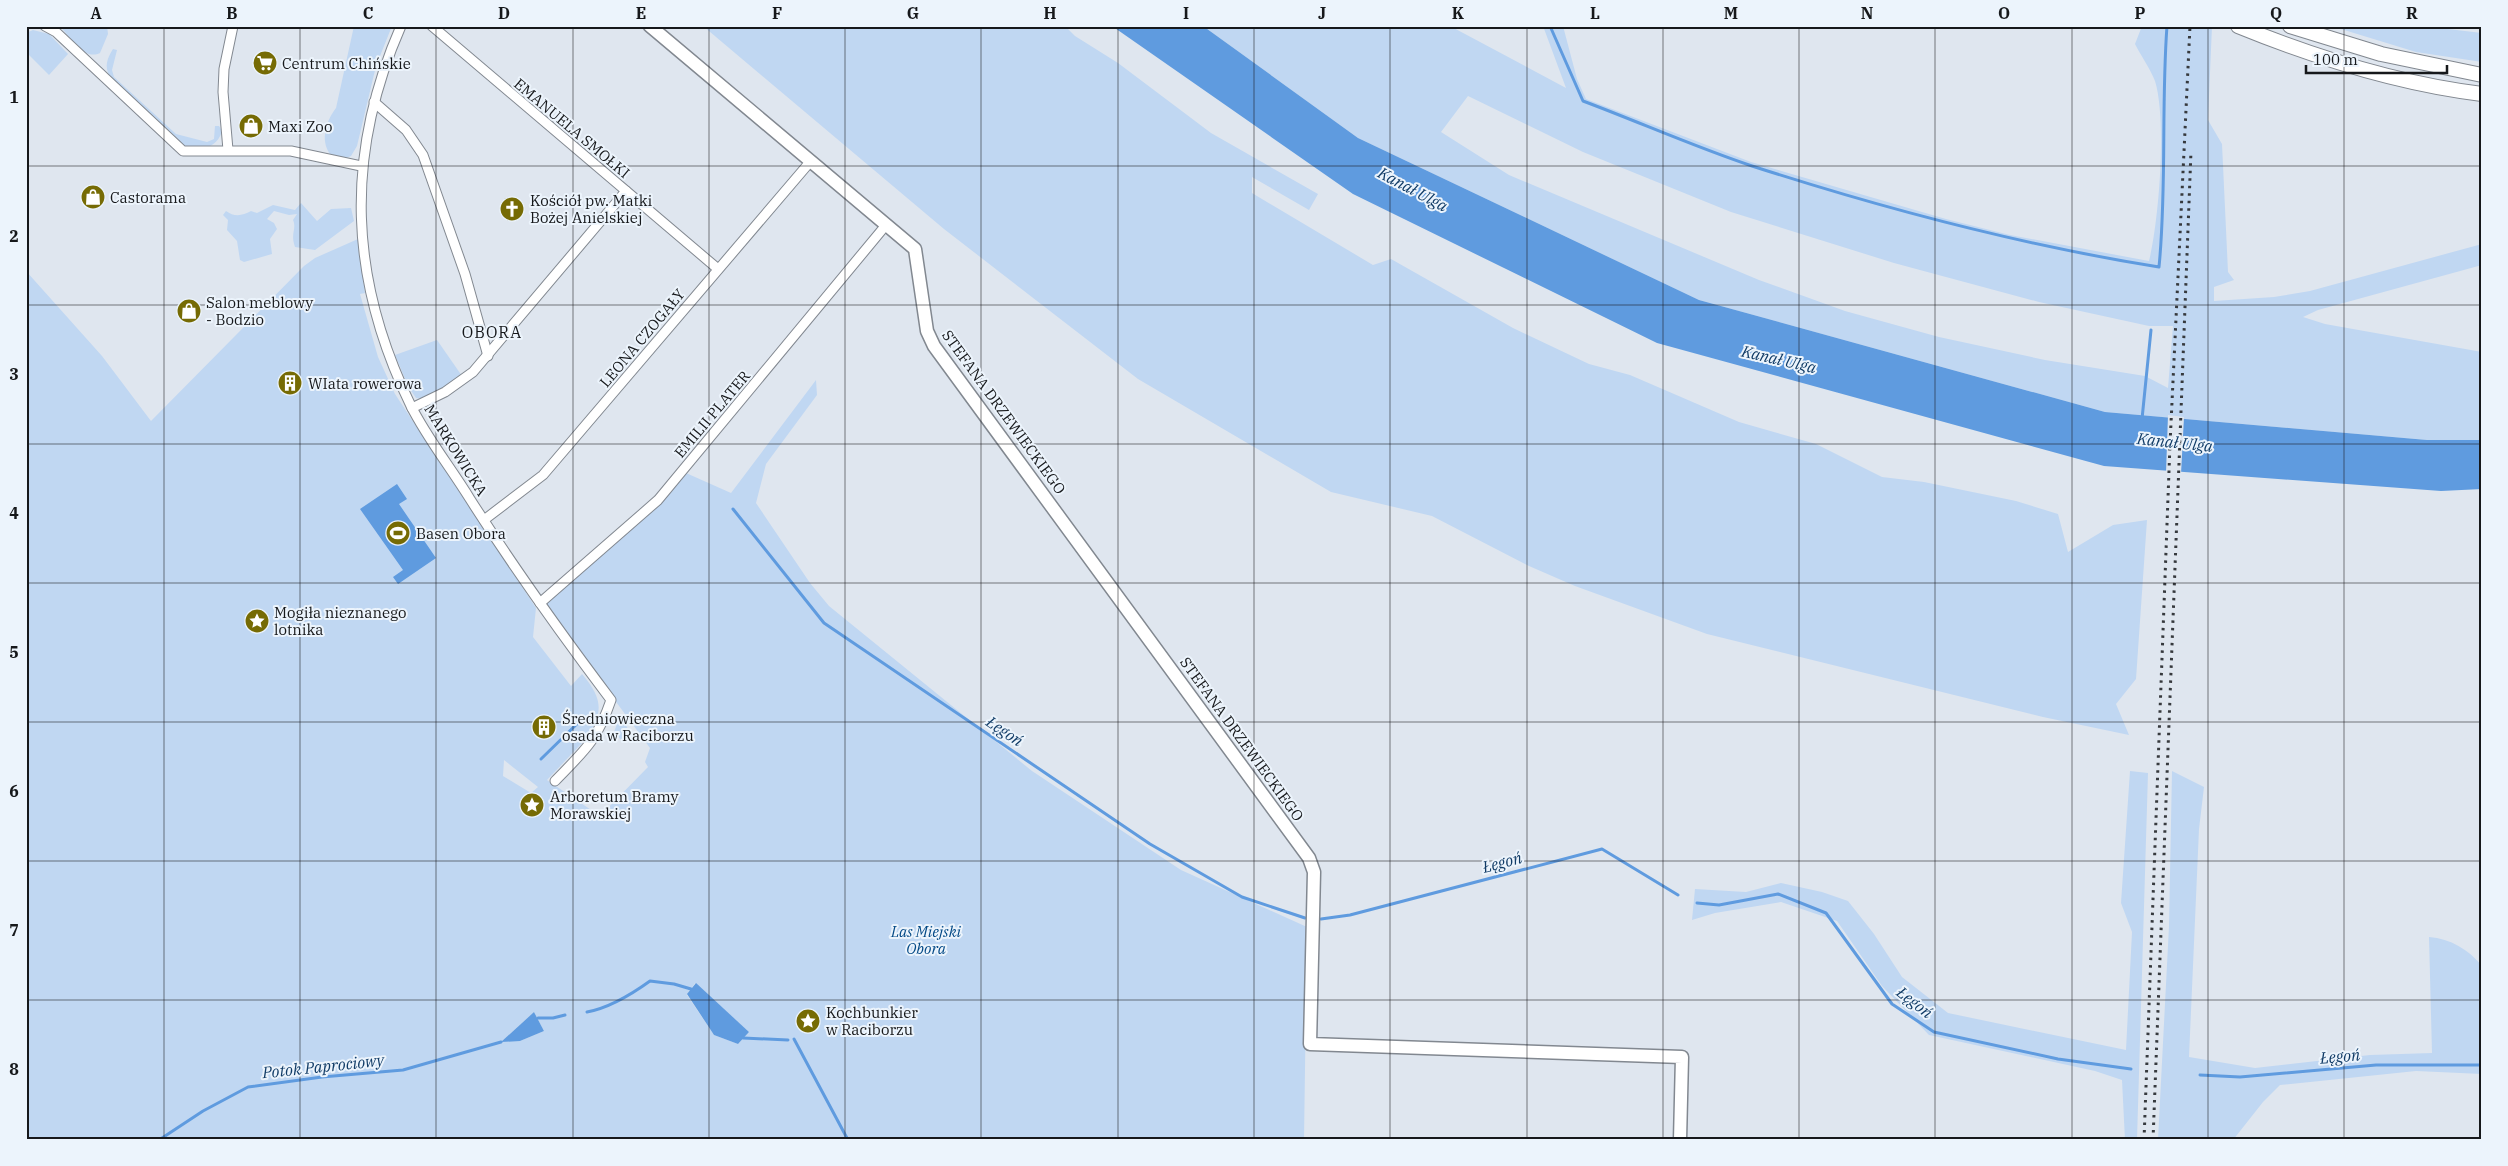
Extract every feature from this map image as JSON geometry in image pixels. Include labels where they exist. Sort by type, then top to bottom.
[{"type":"main road","points":[[2238,26],[2265,38],[2375,71],[2482,94]]},
{"type":"main road","points":[[2290,26],[2381,54],[2482,75]]},
{"type":"street","points":[[45,26],[56,32],[181,150],[189,152],[228,150],[291,151],[361,166]]},
{"type":"street","points":[[228,150],[222,92],[224,70],[234,26]]},
{"type":"street","name":"MARKOWICKA","points":[[401,26],[390,52],[374,102],[361,166],[362,244],[374,309],[389,358],[412,408],[540,603],[611,700],[600,731],[593,742],[555,781]]},
{"type":"street","name":"EMANUELA SMOŁKI","points":[[432,26],[718,269]]},
{"type":"street","name":"STEFANA DRZEWIECKIEGO","points":[[650,26],[915,249],[927,331],[934,346],[1309,858],[1314,872],[1310,1044],[1682,1057],[1680,1140]]},
{"type":"street","points":[[374,102],[406,130],[423,154],[465,274],[488,356]]},
{"type":"street","name":"LEONA CZOGAŁY","points":[[484,520],[543,475],[810,162]]},
{"type":"street","points":[[412,408],[445,392],[474,372],[626,191]]},
{"type":"street","name":"EMILII PLATER","points":[[540,603],[658,500],[886,225]]},
{"type":"green space","points":[[60,26],[85,26],[97,29],[99,26],[107,26],[108,34],[100,53],[88,54],[78,47]]},
{"type":"green space","points":[[354,26],[392,26],[376,66],[357,146],[351,156],[344,159],[330,154],[325,143],[325,137],[329,119],[336,108]]},
{"type":"green space","points":[[703,26],[1065,26],[1075,36],[1118,63],[1211,133],[1318,194],[1309,210],[1252,177],[1252,193],[1373,265],[1391,259],[1513,328],[1589,364],[1630,375],[1739,422],[1816,444],[1882,477],[1924,482],[2016,501],[2058,514],[2068,552],[2113,525],[2147,520],[2136,679],[2116,704],[2129,735],[2043,717],[1707,634],[1575,586],[1529,566],[1432,516],[1331,492],[1138,379],[944,229]]},
{"type":"green space","points":[[1203,26],[1450,26],[1566,88],[1543,26],[1563,26],[1577,79],[1586,99],[1751,162],[1946,219],[2010,235],[2149,261],[2156,221],[2160,171],[2161,120],[2155,81],[2135,44],[2142,26],[2212,26],[2208,120],[2222,144],[2228,272],[2234,280],[2214,287],[2214,301],[2274,297],[2310,291],[2482,244],[2482,265],[2318,310],[2303,317],[2325,324],[2482,352],[2482,440],[2427,440],[2105,412],[1699,300],[1358,138]],"holes":[[[1468,96],[1583,152],[1731,212],[1894,263],[2039,302],[2149,326],[2173,326],[2168,388],[2145,376],[2045,360],[1939,337],[1845,311],[1759,280],[1509,175],[1441,132]]]},
{"type":"green space","points":[[2331,26],[2422,26],[2482,33],[2482,62],[2416,52]]},
{"type":"green space","points":[[33,30],[49,34],[68,54],[49,75],[26,52],[26,33]]},
{"type":"green space","points":[[113,49],[117,50],[112,70],[114,77],[176,134],[207,142],[214,139],[215,126],[219,126],[222,131],[215,142],[210,146],[199,149],[180,144],[110,77],[107,63]]},
{"type":"green space","points":[[301,203],[317,221],[331,209],[351,208],[354,221],[315,250],[295,247],[293,220],[297,214],[289,215],[274,211],[267,219],[274,223],[277,229],[270,239],[272,254],[244,262],[240,260],[237,241],[227,230],[228,220],[223,215],[226,211],[235,215],[251,211],[257,213],[273,205],[295,210]]},
{"type":"green space","name":"Las Miejski Obora","points":[[358,239],[365,293],[360,294],[378,357],[395,394],[536,608],[533,637],[571,686],[582,674],[594,690],[597,697],[598,711],[593,727],[588,736],[583,735],[580,741],[582,743],[547,780],[600,816],[648,767],[645,762],[650,748],[544,604],[686,473],[731,493],[816,380],[817,395],[766,464],[756,503],[810,583],[829,606],[1032,771],[1181,870],[1307,927],[1304,1140],[26,1140],[26,271],[102,356],[151,421],[304,266],[315,258]],"holes":[[[504,760],[538,787],[531,793],[503,776]],[[695,983],[749,1032],[738,1044],[714,1035],[687,995]],[[534,1012],[544,1031],[520,1041],[502,1041]]]},
{"type":"green space","points":[[437,340],[462,376],[441,392],[428,397],[416,398],[408,386],[395,355]]},
{"type":"green space","points":[[620,716],[624,720],[629,732],[626,739],[622,741],[614,732]]},
{"type":"green space","points":[[2130,771],[2148,773],[2137,1140],[2125,1140],[2122,1080],[2095,1071],[1929,1035],[1882,986],[1837,921],[1781,902],[1715,913],[1692,920],[1695,889],[1746,892],[1781,883],[1822,892],[1848,901],[1874,934],[1902,977],[1948,1013],[2126,1050],[2132,932],[2121,903]]},
{"type":"green space","points":[[2172,771],[2204,787],[2199,829],[2189,1057],[2255,1068],[2370,1055],[2432,1053],[2429,937],[2445,940],[2458,946],[2482,966],[2482,1074],[2416,1071],[2280,1085],[2263,1102],[2233,1140],[2158,1140],[2169,926]]},
{"type":"water","name":"Kanał Ulga","points":[[1112,26],[1203,26],[1358,138],[1699,300],[2105,412],[2427,440],[2482,440],[2482,489],[2441,491],[2104,466],[1657,343],[1353,194]]},
{"type":"water","name":"Basen Obora","points":[[397,484],[407,499],[399,504],[436,558],[398,584],[393,577],[403,570],[360,509]]},
{"type":"water","points":[[696,983],[749,1032],[738,1044],[714,1035],[687,994]]},
{"type":"water","points":[[534,1012],[544,1031],[520,1041],[501,1042]]},
{"type":"pier","points":[[2168,415],[2184,417],[2181,474],[2166,473]]},
{"type":"waterway","points":[[1550,26],[1583,101],[1688,143],[1802,182],[1903,211],[2005,237],[2159,267],[2163,207],[2164,86],[2167,26]]},
{"type":"waterway","points":[[2142,419],[2151,330]]},
{"type":"waterway","name":"Łęgoń","points":[[733,509],[824,623],[1150,844],[1242,897],[1305,918]]},
{"type":"waterway","points":[[541,759],[583,718]]},
{"type":"waterway","name":"Łęgoń","points":[[1321,919],[1350,915],[1602,849],[1678,895]]},
{"type":"waterway","name":"Łęgoń","points":[[1697,903],[1719,905],[1778,894],[1826,913],[1892,1004],[1934,1032],[2058,1059],[2131,1069]]},
{"type":"waterway","name":"Potok Paprociowy","points":[[587,1012],[620,1000],[650,981],[674,984],[691,989]]},
{"type":"waterway","name":"Potok Paprociowy","points":[[538,1018],[553,1018],[565,1015]]},
{"type":"waterway","points":[[743,1038],[788,1040]]},
{"type":"waterway","points":[[794,1039],[848,1140]]},
{"type":"waterway","name":"Potok Paprociowy","points":[[159,1140],[203,1111],[248,1087],[322,1077],[403,1070],[501,1042]]},
{"type":"waterway","name":"Łęgoń","points":[[2200,1075],[2240,1077],[2376,1065],[2482,1065]]},
{"type":"railway","points":[[2144,1140],[2170,444],[2190,26]]},
{"type":"railway","points":[[2153,1140],[2191,151]]},
{"type":"place","name":"Centrum Chińskie","points":[[265,63]]},
{"type":"place","name":"Maxi Zoo","points":[[251,126]]},
{"type":"place","name":"Castorama","points":[[93,197]]},
{"type":"place","name":"Kościół pw. Matki Bożej Anielskiej","points":[[512,209]]},
{"type":"place","name":"Salon meblowy - Bodzio","points":[[189,311]]},
{"type":"place","name":"WIata rowerowa","points":[[290,383]]},
{"type":"place","name":"Basen Obora","points":[[398,533]]},
{"type":"place","name":"Mogiła nieznanego lotnika","points":[[257,621]]},
{"type":"place","name":"Średniowieczna osada w Raciborzu","points":[[544,727]]},
{"type":"place","name":"Arboretum Bramy Morawskiej","points":[[532,805]]},
{"type":"place","name":"Kochbunkier w Raciborzu","points":[[808,1021]]},
{"type":"district","name":"OBORA","points":[[492,332]]}]
